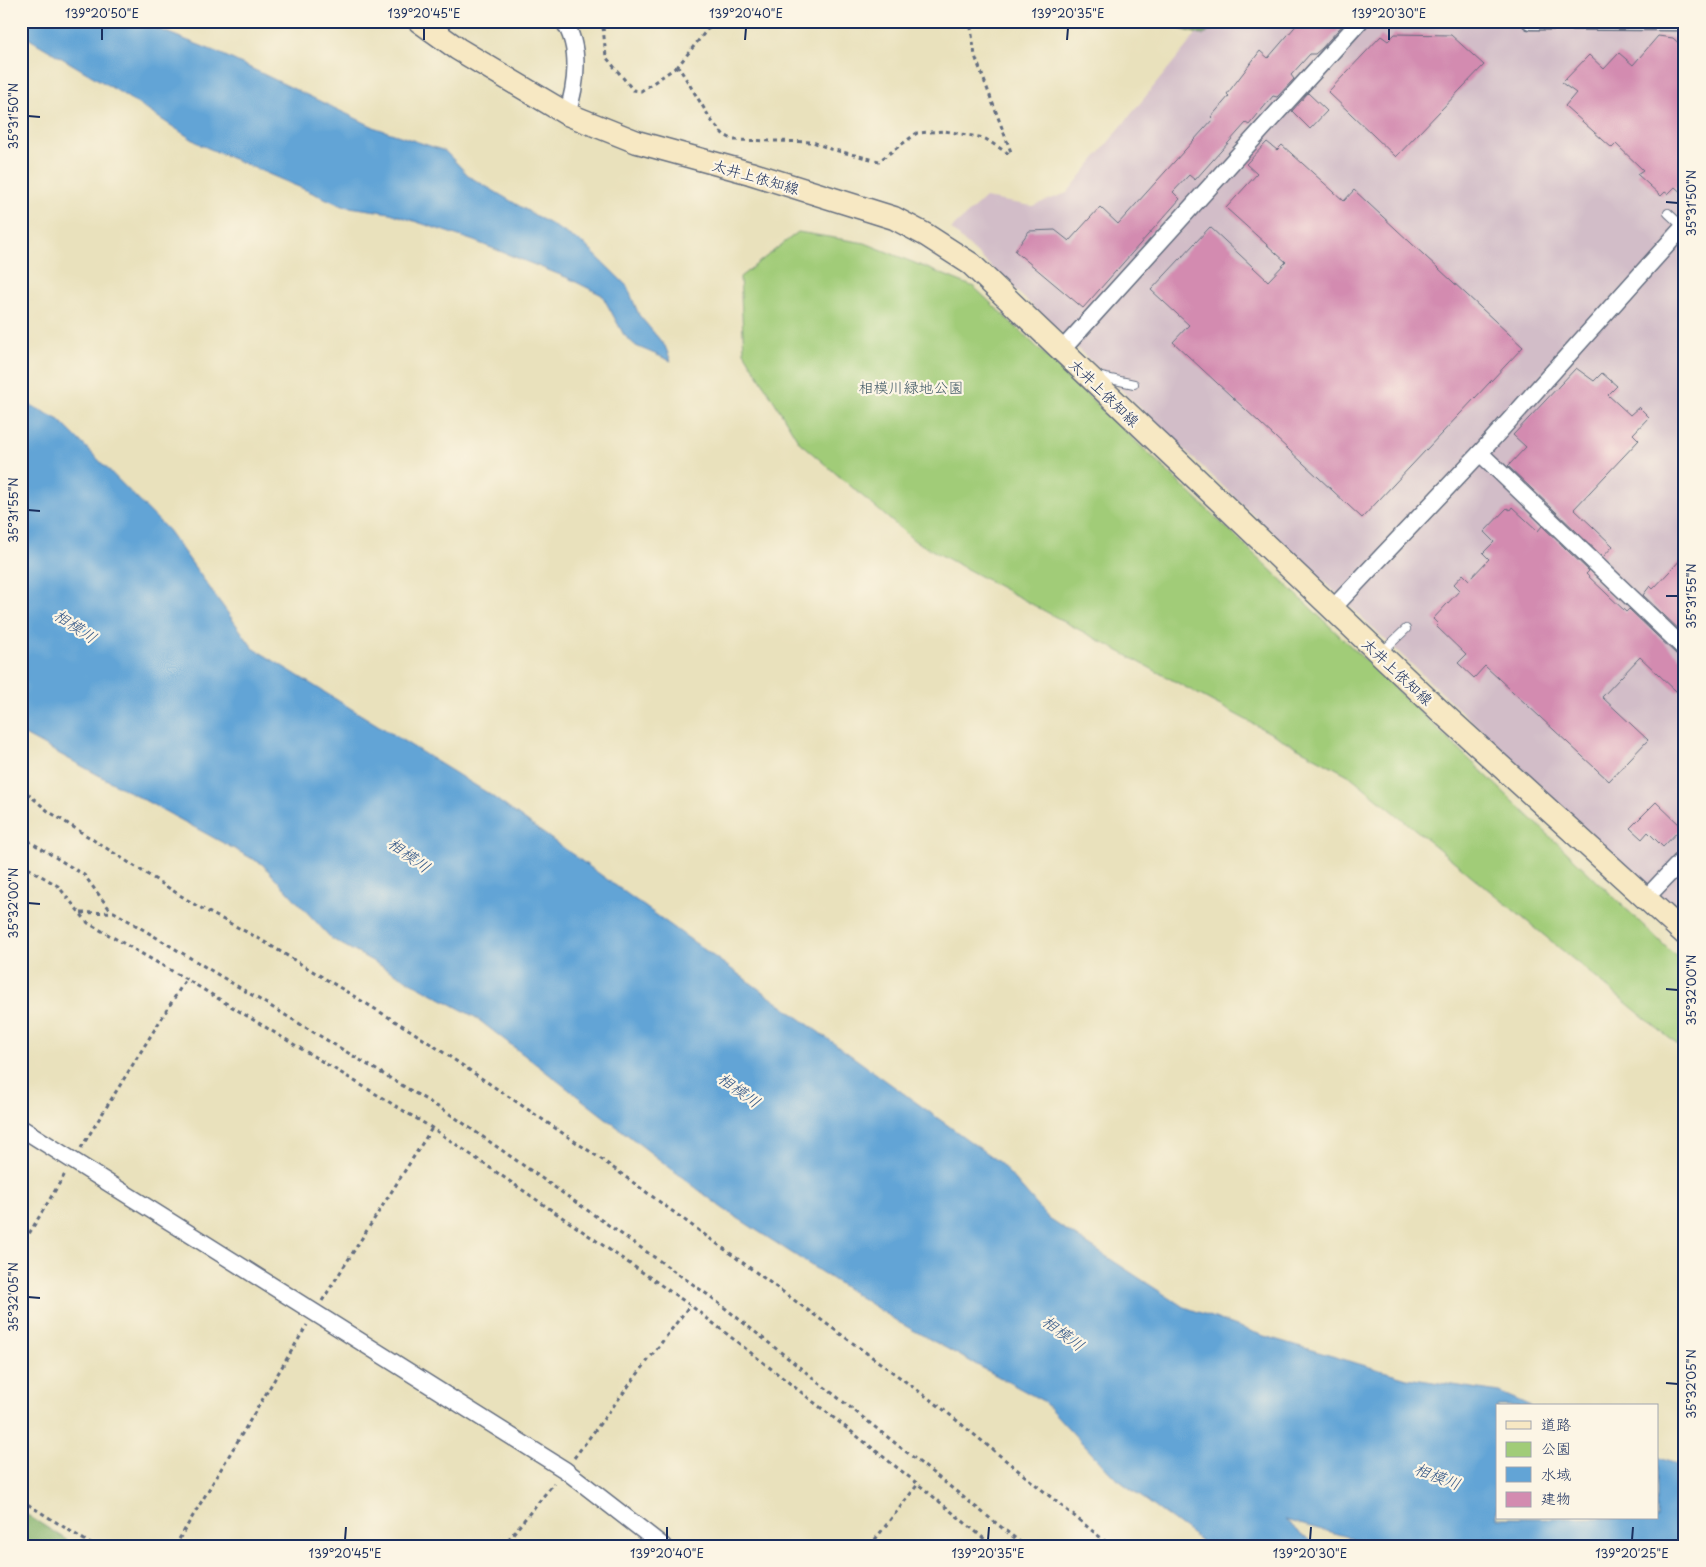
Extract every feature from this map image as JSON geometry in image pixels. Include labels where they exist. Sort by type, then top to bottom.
[{"type":"main road","name":"太井上依知線","points":[[419,21],[458,49],[567,114],[637,142],[750,173],[894,218],[926,235],[971,264],[1332,609],[1685,934]]},
{"type":"street","points":[[563,21],[574,44],[575,65],[572,98],[567,114]]},
{"type":"street","points":[[1061,351],[1360,21]]},
{"type":"street","points":[[1530,21],[1685,22]]},
{"type":"street","points":[[1332,609],[1480,453],[1684,227]]},
{"type":"street","points":[[1480,453],[1685,649]]},
{"type":"street","points":[[1646,898],[1685,857]]},
{"type":"street","points":[[21,1128],[565,1470],[663,1546]]},
{"type":"lane","points":[[1668,213],[1684,227]]},
{"type":"lane","points":[[1093,381],[1101,377],[1134,384]]},
{"type":"lane","points":[[1380,654],[1406,629]]},
{"type":"path","points":[[598,21],[603,27],[606,57],[633,90],[642,91],[678,66],[714,21]]},
{"type":"path","points":[[678,66],[714,123],[724,135],[734,140],[813,142],[830,149],[879,161],[917,133],[945,131],[984,138],[1009,154],[1012,152],[976,56],[970,21]]},
{"type":"path","points":[[21,788],[48,811],[197,906],[258,938],[413,1032],[601,1159],[939,1406],[1111,1546]]},
{"type":"path","points":[[21,836],[84,875],[112,912],[461,1122],[711,1297],[1025,1546]]},
{"type":"path","points":[[21,864],[58,886],[88,923],[186,978],[432,1128],[690,1305],[918,1484],[992,1546]]},
{"type":"path","points":[[80,913],[112,912]]},
{"type":"path","points":[[21,1247],[186,978]]},
{"type":"path","points":[[175,1546],[314,1313],[432,1128]]},
{"type":"path","points":[[503,1546],[565,1470],[690,1305]]},
{"type":"path","points":[[870,1546],[918,1484]]},
{"type":"path","points":[[21,1500],[94,1546]]},
{"type":"shaded area","points":[[1207,21],[1685,21],[1685,923],[951,229],[985,198],[1032,206],[1067,193]]},
{"type":"green space","points":[[1149,21],[1228,21],[1203,35]]},
{"type":"green space","name":"相模川緑地公園","points":[[798,232],[865,243],[974,287],[1685,965],[1685,1051],[1350,776],[915,541],[799,442],[744,352],[740,277]]},
{"type":"green space","points":[[21,1511],[76,1546],[21,1546]]},
{"type":"water","points":[[21,21],[138,21],[219,53],[376,128],[445,151],[470,177],[584,244],[627,286],[639,315],[665,346],[671,361],[636,346],[624,335],[602,295],[568,278],[474,241],[390,213],[343,206],[201,145],[121,93],[21,34]]},
{"type":"water","name":"相模川","points":[[21,400],[59,420],[168,530],[253,648],[486,792],[1000,1163],[1049,1219],[1182,1306],[1264,1336],[1407,1378],[1499,1392],[1526,1404],[1496,1404],[1496,1520],[1658,1520],[1658,1457],[1685,1468],[1685,1546],[1382,1546],[1285,1520],[1316,1546],[1208,1546],[1113,1476],[1043,1401],[900,1323],[722,1208],[475,1017],[332,939],[262,864],[21,733]]},
{"type":"building","points":[[1300,21],[1346,21],[1322,48],[1315,54],[1310,54],[1291,75],[1294,79],[1277,97],[1273,96],[1249,125],[1246,123],[1195,180],[1189,175],[1173,192],[1180,199],[1083,308],[1015,251],[1029,231],[1055,230],[1069,241],[1100,207],[1118,224],[1213,119],[1211,117],[1229,96],[1227,94],[1260,51],[1268,58]]},
{"type":"building","points":[[1395,34],[1451,35],[1484,65],[1396,157],[1328,92],[1381,36],[1388,41]]},
{"type":"building","points":[[1658,36],[1673,38],[1685,49],[1685,196],[1675,187],[1668,194],[1665,192],[1661,196],[1637,174],[1643,170],[1616,144],[1612,148],[1565,106],[1576,93],[1562,83],[1589,55],[1604,69],[1619,53],[1633,65]]},
{"type":"building","points":[[1308,93],[1327,111],[1310,129],[1292,111]]},
{"type":"building","points":[[1267,142],[1277,150],[1282,145],[1344,201],[1354,190],[1523,347],[1362,518],[1173,342],[1189,325],[1151,290],[1210,227],[1268,281],[1286,262],[1226,208],[1257,174],[1246,164]]},
{"type":"building","points":[[1576,368],[1594,381],[1602,373],[1617,386],[1608,395],[1630,415],[1639,407],[1649,417],[1633,434],[1639,440],[1574,509],[1613,546],[1603,557],[1508,466],[1526,447],[1513,435]]},
{"type":"building","points":[[1512,507],[1538,531],[1542,526],[1589,571],[1586,574],[1626,612],[1629,609],[1678,656],[1685,659],[1685,684],[1677,692],[1640,657],[1602,697],[1648,740],[1609,781],[1485,666],[1474,678],[1458,663],[1466,655],[1436,626],[1438,624],[1433,619],[1460,590],[1454,584],[1463,574],[1469,580],[1489,559],[1483,553],[1494,542],[1484,532],[1507,508],[1510,510]]},
{"type":"building","points":[[1685,555],[1685,606],[1679,613],[1685,618],[1685,635],[1643,595],[1650,586],[1653,589]]},
{"type":"building","points":[[1656,802],[1682,827],[1663,847],[1648,832],[1642,839],[1630,828]]}]
